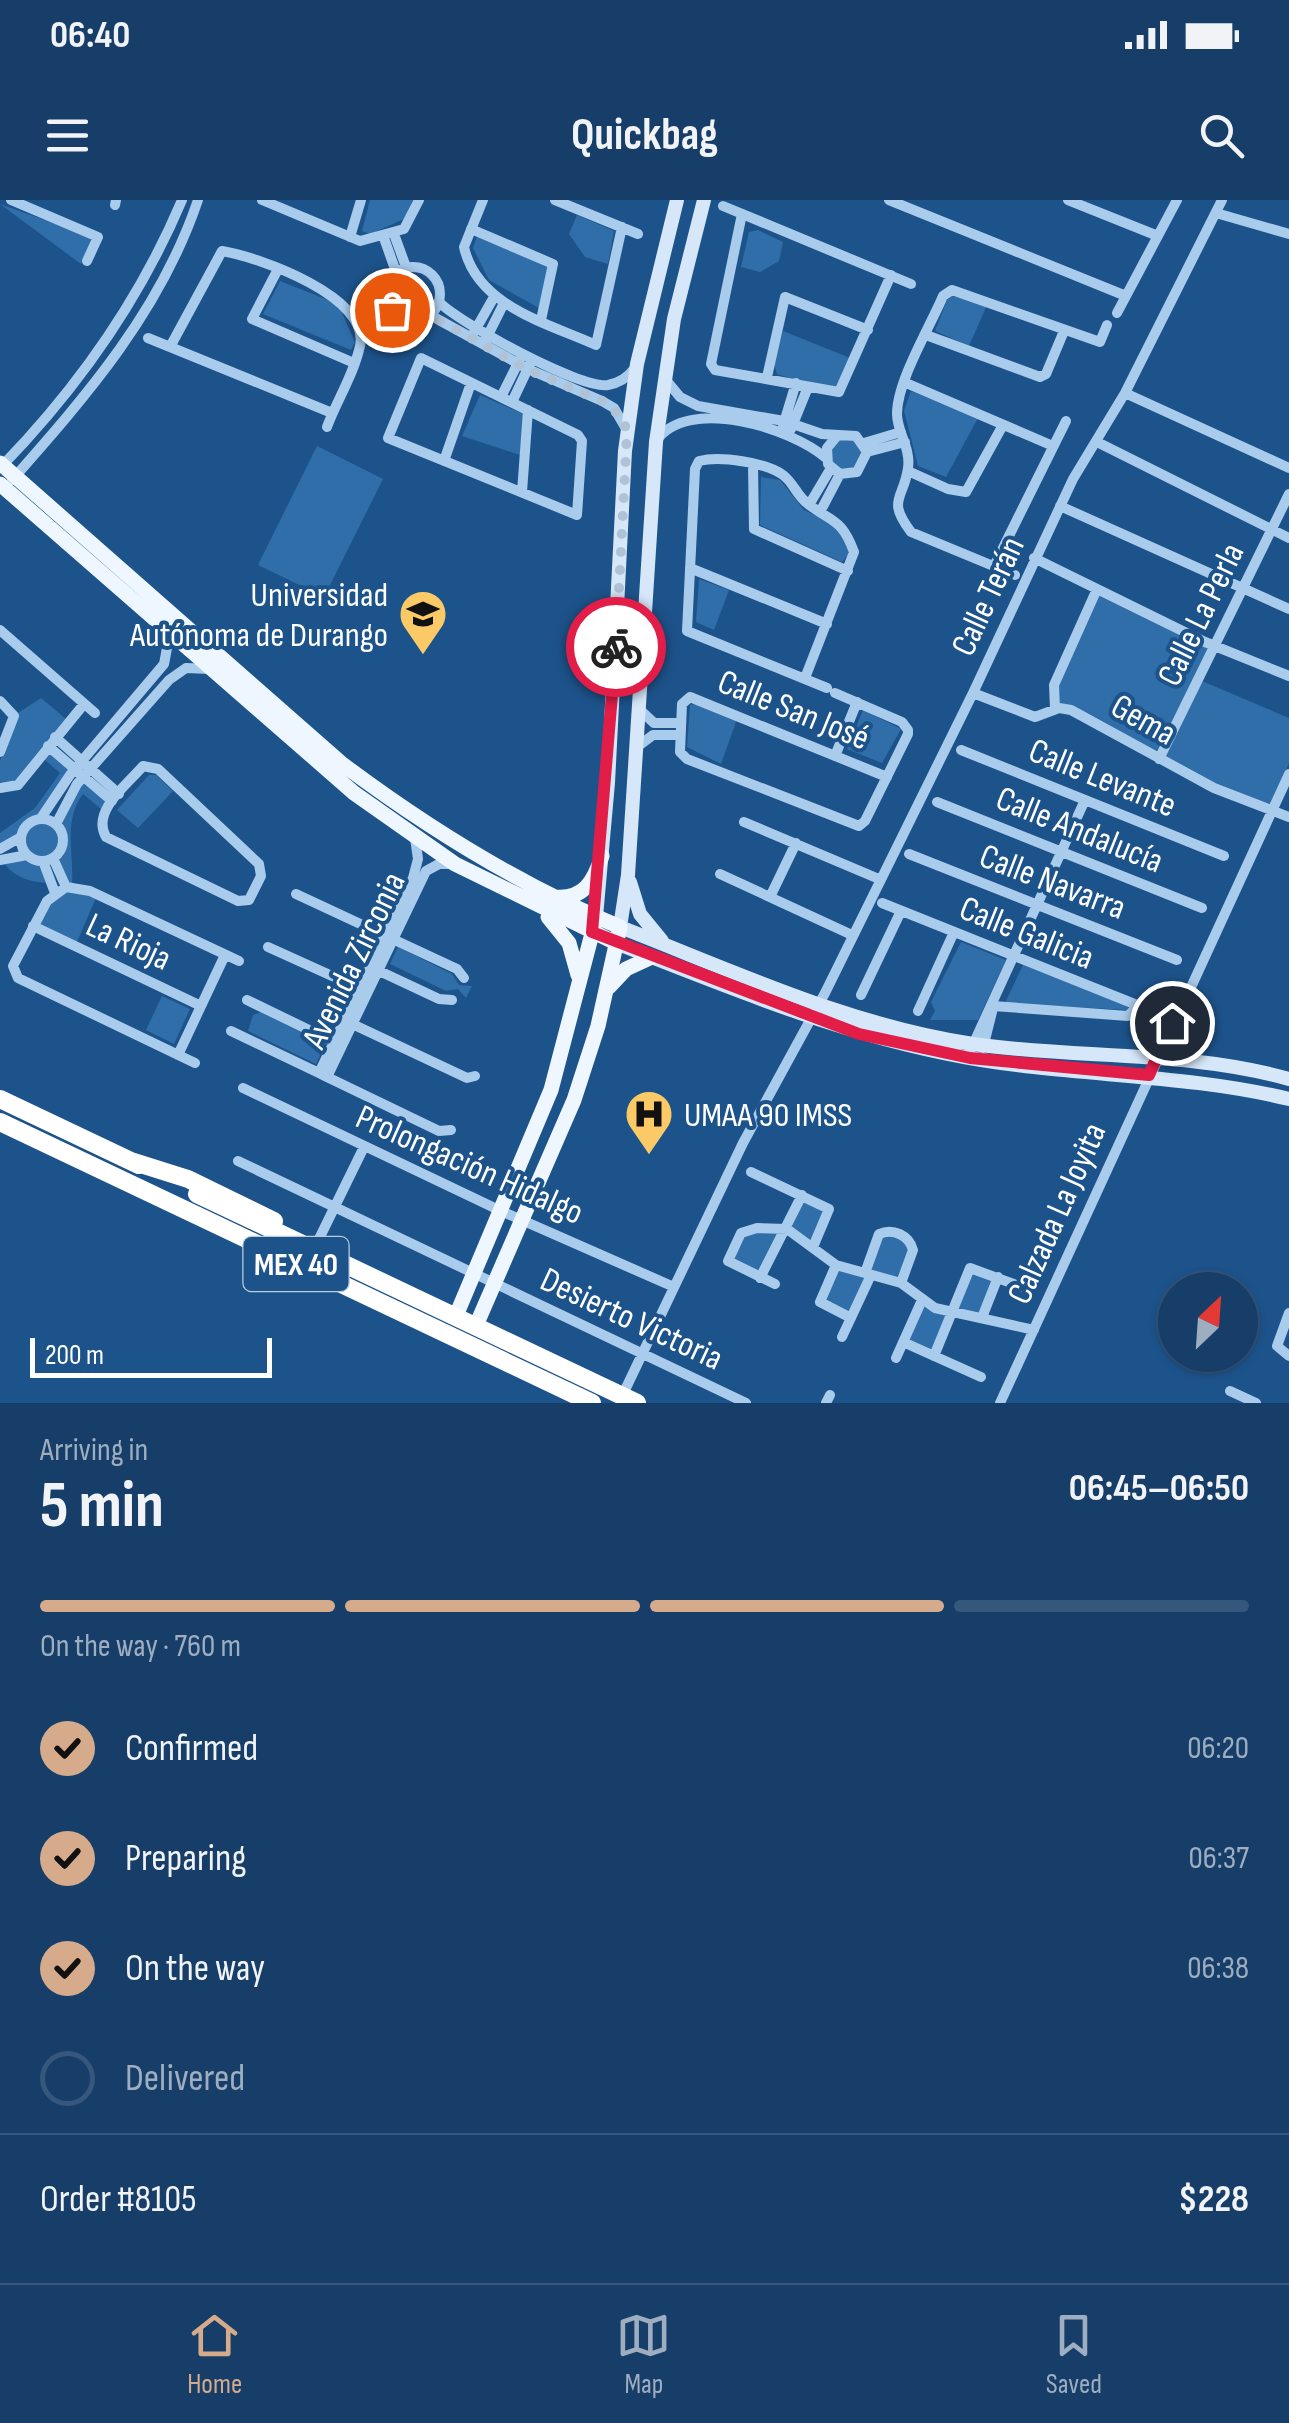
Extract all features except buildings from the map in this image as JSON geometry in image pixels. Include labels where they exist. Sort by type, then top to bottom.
[{"type":"highway","name":"MEX 40","points":[[0,1099],[631,1396]]},
{"type":"highway","name":"MEX 40","points":[[0,1122],[594,1403]]},
{"type":"highway","points":[[131,1161],[188,1178],[317,1242],[424,1305],[653,1403]]},
{"type":"highway","points":[[232,1234],[424,1305]]},
{"type":"highway","points":[[497,1339],[594,1403]]},
{"type":"main road","points":[[464,1324],[474,1274],[551,1090],[594,924],[602,856],[627,433],[661,256],[677,200]]},
{"type":"main road","points":[[464,1324],[495,1284],[574,1100],[618,935],[628,875],[656,442],[686,262],[704,200]]},
{"type":"main road","points":[[661,256],[686,262]]},
{"type":"main road","points":[[3,477],[209,669],[400,808],[546,903],[569,943],[580,983]]},
{"type":"main road","points":[[3,477],[415,838],[455,864],[618,935],[652,957],[811,1011],[976,1052],[1289,1099]]},
{"type":"main road","points":[[621,548],[646,551]]},
{"type":"main road","points":[[546,903],[586,889],[602,856]]},
{"type":"main road","points":[[628,875],[640,914],[666,945]]},
{"type":"main road","points":[[618,935],[666,945],[811,1011]]},
{"type":"main road","points":[[604,994],[614,978],[652,957]]},
{"type":"main road","points":[[976,1052],[1157,1057],[1289,1078]]},
{"type":"street","points":[[10,200],[98,237],[87,261]]},
{"type":"street","points":[[3,477],[105,343],[156,260],[182,200]]},
{"type":"street","points":[[3,477],[79,406],[129,338],[159,289],[198,200]]},
{"type":"street","points":[[262,200],[360,241],[389,236],[411,221],[418,200]]},
{"type":"street","points":[[298,214],[301,200]]},
{"type":"street","points":[[350,237],[361,200]]},
{"type":"street","points":[[483,200],[464,247],[466,259],[499,300],[596,345],[622,227]]},
{"type":"street","points":[[554,200],[638,234]]},
{"type":"street","points":[[889,200],[1126,296]]},
{"type":"street","points":[[1068,200],[1087,204],[1158,236]]},
{"type":"street","points":[[1117,313],[1177,200]]},
{"type":"street","name":"Calle Terán","points":[[674,1287],[973,693],[1060,506],[1125,392],[1222,200]]},
{"type":"street","points":[[723,206],[912,284]]},
{"type":"street","points":[[1216,213],[1289,234]]},
{"type":"street","points":[[742,214],[712,366],[718,371],[767,376],[839,392],[890,275]]},
{"type":"street","points":[[471,229],[554,264],[540,320]]},
{"type":"street","points":[[389,236],[401,270]]},
{"type":"street","points":[[170,347],[222,251],[332,294],[356,321],[360,345],[327,427]]},
{"type":"street","points":[[418,266],[433,275],[440,290],[439,302],[430,315],[413,321],[389,305],[387,285],[401,270],[418,266]]},
{"type":"street","points":[[276,271],[252,319],[354,363]]},
{"type":"street","points":[[1015,576],[911,532],[897,507],[900,484],[908,471],[897,410],[906,382],[943,296],[952,290],[1100,342],[1107,325]]},
{"type":"street","points":[[767,376],[785,297],[868,330]]},
{"type":"street","points":[[473,334],[499,300]]},
{"type":"street","points":[[485,340],[499,300]]},
{"type":"street","points":[[439,302],[473,334]]},
{"type":"street","points":[[356,321],[389,305]]},
{"type":"street","points":[[430,315],[614,408],[627,433]]},
{"type":"street","points":[[926,335],[1040,377],[1046,374],[1064,331]]},
{"type":"street","points":[[148,338],[332,413]]},
{"type":"street","points":[[421,358],[471,383],[572,431],[582,441],[577,514],[388,438],[421,358]]},
{"type":"street","points":[[525,361],[606,386],[630,375],[638,364]]},
{"type":"street","points":[[506,400],[525,361]]},
{"type":"street","points":[[664,376],[680,397],[698,406],[787,427],[837,436],[852,434],[865,448]]},
{"type":"street","points":[[906,382],[1053,446]]},
{"type":"street","points":[[444,461],[471,383]]},
{"type":"street","points":[[787,427],[802,385]]},
{"type":"street","points":[[1125,392],[1289,468]]},
{"type":"street","points":[[522,492],[528,410]]},
{"type":"street","points":[[656,442],[669,427],[695,418],[787,427],[833,467],[857,472],[865,448]]},
{"type":"street","points":[[994,566],[1066,422]]},
{"type":"street","points":[[908,471],[948,490],[966,492],[1002,424]]},
{"type":"street","points":[[820,512],[833,467],[827,448],[837,436]]},
{"type":"street","points":[[865,448],[903,437]]},
{"type":"street","points":[[1096,442],[1289,538]]},
{"type":"street","points":[[805,678],[848,571],[854,552],[850,539],[842,524],[809,505],[780,473],[753,465],[704,459],[697,462],[687,631],[858,702],[835,756]]},
{"type":"street","points":[[753,465],[754,528],[848,571]]},
{"type":"street","points":[[809,505],[833,467]]},
{"type":"street","name":"Calle La Perla","points":[[1159,759],[1289,494]]},
{"type":"street","points":[[1060,506],[1289,609]]},
{"type":"street","points":[[1034,558],[1289,676]]},
{"type":"street","points":[[690,568],[827,624]]},
{"type":"street","points":[[1055,708],[1054,686],[1098,589]]},
{"type":"street","points":[[0,849],[21,837],[28,824],[41,818],[164,664],[167,648],[155,619]]},
{"type":"street","points":[[0,630],[95,713]]},
{"type":"street","points":[[56,824],[82,769],[178,671],[209,669]]},
{"type":"street","name":"Gema","points":[[973,693],[1036,717],[1055,708],[1071,710],[1214,788],[1289,817]]},
{"type":"street","name":"Calle San José","points":[[858,702],[907,726],[887,777],[865,821],[854,826],[687,760],[680,752],[682,704],[690,697],[887,777]]},
{"type":"street","points":[[0,701],[14,716],[0,752]]},
{"type":"street","points":[[0,788],[18,785],[84,704]]},
{"type":"street","points":[[638,707],[654,723],[680,729]]},
{"type":"street","points":[[635,753],[652,735],[680,729]]},
{"type":"street","points":[[51,742],[115,797]]},
{"type":"street","name":"Calle Levante","points":[[961,750],[1224,856]]},
{"type":"street","points":[[143,766],[158,770],[259,864],[261,876],[251,898],[238,901],[106,837],[100,822],[115,797],[143,766]]},
{"type":"street","name":"Calzada La Joyita","points":[[1000,1403],[1289,774]]},
{"type":"street","points":[[976,1052],[1085,800]]},
{"type":"street","name":"Calle Andalucía","points":[[937,802],[1202,908]]},
{"type":"street","points":[[41,818],[56,824],[64,842],[48,860]]},
{"type":"street","points":[[744,822],[880,878]]},
{"type":"street","points":[[21,837],[28,856]]},
{"type":"street","name":"Avenida Zirconia","points":[[389,937],[416,867],[415,838]]},
{"type":"street","points":[[770,897],[796,843]]},
{"type":"street","name":"Calle Navarra","points":[[909,854],[1177,960]]},
{"type":"street","points":[[0,860],[28,856],[48,860]]},
{"type":"street","points":[[48,860],[61,890]]},
{"type":"street","name":"Avenida Zirconia","points":[[323,1075],[389,937],[426,871],[433,865],[455,864]]},
{"type":"street","points":[[720,874],[852,935]]},
{"type":"street","points":[[61,890],[33,926],[14,966],[15,974],[196,1063]]},
{"type":"street","points":[[61,890],[90,892],[239,962]]},
{"type":"street","points":[[296,894],[456,970],[464,978]]},
{"type":"street","name":"Calle Galicia","points":[[882,903],[1152,1010]]},
{"type":"street","points":[[861,995],[901,911]]},
{"type":"street","name":"La Rioja","points":[[33,926],[201,1006]]},
{"type":"street","points":[[918,1011],[954,932]]},
{"type":"street","points":[[268,947],[364,990]]},
{"type":"street","points":[[178,1054],[225,955]]},
{"type":"street","points":[[374,968],[439,998],[452,1000]]},
{"type":"street","points":[[246,1000],[338,1044]]},
{"type":"street","points":[[993,1006],[1128,1016],[1138,1005]]},
{"type":"street","points":[[348,1022],[466,1078],[475,1076]]},
{"type":"street","points":[[231,1031],[439,1131],[451,1130]]},
{"type":"street","name":"Prolongación Hidalgo","points":[[243,1088],[500,1211],[524,1218],[674,1287]]},
{"type":"street","points":[[317,1242],[364,1147]]},
{"type":"street","name":"Desierto Victoria","points":[[238,1162],[746,1403]]},
{"type":"street","points":[[751,1172],[827,1207],[829,1214],[813,1248]]},
{"type":"street","points":[[760,1278],[802,1195]]},
{"type":"street","points":[[775,1284],[728,1262],[736,1238],[745,1231],[787,1229],[836,1265],[902,1283],[922,1300],[953,1311],[1034,1330]]},
{"type":"street","points":[[842,1337],[868,1274],[879,1234],[894,1232],[907,1238],[913,1250],[902,1283]]},
{"type":"street","points":[[836,1265],[820,1302],[851,1318]]},
{"type":"street","points":[[934,1356],[972,1266],[1022,1287]]},
{"type":"street","points":[[982,1315],[998,1277]]},
{"type":"street","points":[[631,1396],[643,1354],[674,1287]]},
{"type":"street","points":[[896,1358],[906,1344],[922,1300]]},
{"type":"street","points":[[1289,1313],[1276,1346],[1289,1356]]},
{"type":"street","points":[[906,1344],[982,1378]]},
{"type":"street","points":[[1230,1391],[1251,1402]]},
{"type":"shaded area","points":[[370,200],[413,200],[404,219],[370,234],[362,231]]},
{"type":"shaded area","points":[[0,204],[95,238],[81,264]]},
{"type":"shaded area","points":[[577,215],[614,231],[608,264],[585,257],[569,234]]},
{"type":"shaded area","points":[[758,230],[783,242],[779,261],[760,272],[741,267],[749,232]]},
{"type":"shaded area","points":[[477,237],[549,267],[539,308],[489,280],[473,248]]},
{"type":"shaded area","points":[[412,278],[424,283],[429,295],[424,307],[412,312],[400,307],[395,295],[400,283]]},
{"type":"shaded area","points":[[280,281],[338,304],[355,342],[351,350],[263,314]]},
{"type":"shaded area","points":[[953,296],[987,305],[969,346],[935,331],[947,300]]},
{"type":"shaded area","points":[[783,331],[850,358],[836,387],[829,391],[777,374],[774,364]]},
{"type":"shaded area","points":[[911,391],[978,418],[946,477],[918,466],[904,411]]},
{"type":"shaded area","points":[[480,395],[523,414],[520,455],[462,436]]},
{"type":"shaded area","points":[[841,439],[854,440],[862,450],[861,463],[847,472],[832,465],[830,452]]},
{"type":"shaded area","points":[[317,446],[383,479],[324,597],[258,565]]},
{"type":"shaded area","points":[[761,477],[780,480],[804,510],[836,525],[850,552],[842,562],[760,525]]},
{"type":"shaded area","points":[[699,579],[729,590],[714,630],[696,622]]},
{"type":"shaded area","points":[[1098,593],[1211,647],[1157,751],[1058,703],[1057,682]]},
{"type":"shaded area","points":[[1202,681],[1289,718],[1289,763],[1271,806],[1214,785],[1163,757]]},
{"type":"shaded area","points":[[41,698],[66,719],[20,777],[8,784],[0,782],[0,761],[18,713]]},
{"type":"shaded area","points":[[690,705],[737,719],[721,764],[687,747]]},
{"type":"shaded area","points":[[863,710],[901,729],[882,763],[847,749]]},
{"type":"shaded area","points":[[50,751],[73,770],[41,816],[27,821],[19,836],[0,846],[0,833],[35,808],[60,773],[44,759]]},
{"type":"shaded area","points":[[149,775],[156,775],[173,791],[138,828],[117,810]]},
{"type":"shaded area","points":[[84,779],[109,802],[101,809],[83,794],[77,804],[71,826],[72,885],[67,885],[58,858],[66,841],[60,819]]},
{"type":"shaded area","points":[[43,823],[55,828],[60,840],[55,852],[43,857],[31,852],[26,840],[31,828]]},
{"type":"shaded area","points":[[22,856],[43,864],[50,883],[24,879],[4,863]]},
{"type":"shaded area","points":[[74,891],[96,898],[76,944],[37,924],[57,898]]},
{"type":"shaded area","points":[[961,942],[1006,960],[978,1020],[930,1020],[935,1011],[931,1002]]},
{"type":"shaded area","points":[[398,947],[452,974],[459,985],[472,986],[466,998],[458,989],[446,991],[390,964]]},
{"type":"shaded area","points":[[1023,965],[1129,1005],[1127,1010],[1005,1003]]},
{"type":"shaded area","points":[[162,996],[190,1009],[174,1044],[146,1030]]},
{"type":"shaded area","points":[[261,1012],[326,1043],[316,1064],[248,1031],[253,1015]]},
{"type":"shaded area","points":[[802,1197],[827,1208],[813,1245],[789,1229]]},
{"type":"shaded area","points":[[758,1230],[781,1232],[759,1275],[731,1262],[738,1238]]},
{"type":"shaded area","points":[[893,1234],[910,1244],[901,1281],[866,1272],[880,1235]]},
{"type":"shaded area","points":[[836,1267],[868,1276],[850,1316],[825,1304]]},
{"type":"shaded area","points":[[970,1269],[997,1277],[982,1314],[955,1309]]},
{"type":"shaded area","points":[[922,1302],[951,1312],[934,1354],[905,1341]]},
{"type":"way so far","points":[[392,310],[413,321],[430,315],[528,370],[602,401],[623,418],[627,433],[616,647]]},
{"type":"place","name":"Universidad Autónoma de Durango","points":[[423,656]]},
{"type":"place","name":"UMAA 90 IMSS","points":[[649,1156]]},
{"type":"route","points":[[616,647],[602,856],[592,932],[808,1018],[859,1034],[970,1058],[1149,1075],[1172,1023]]}]
